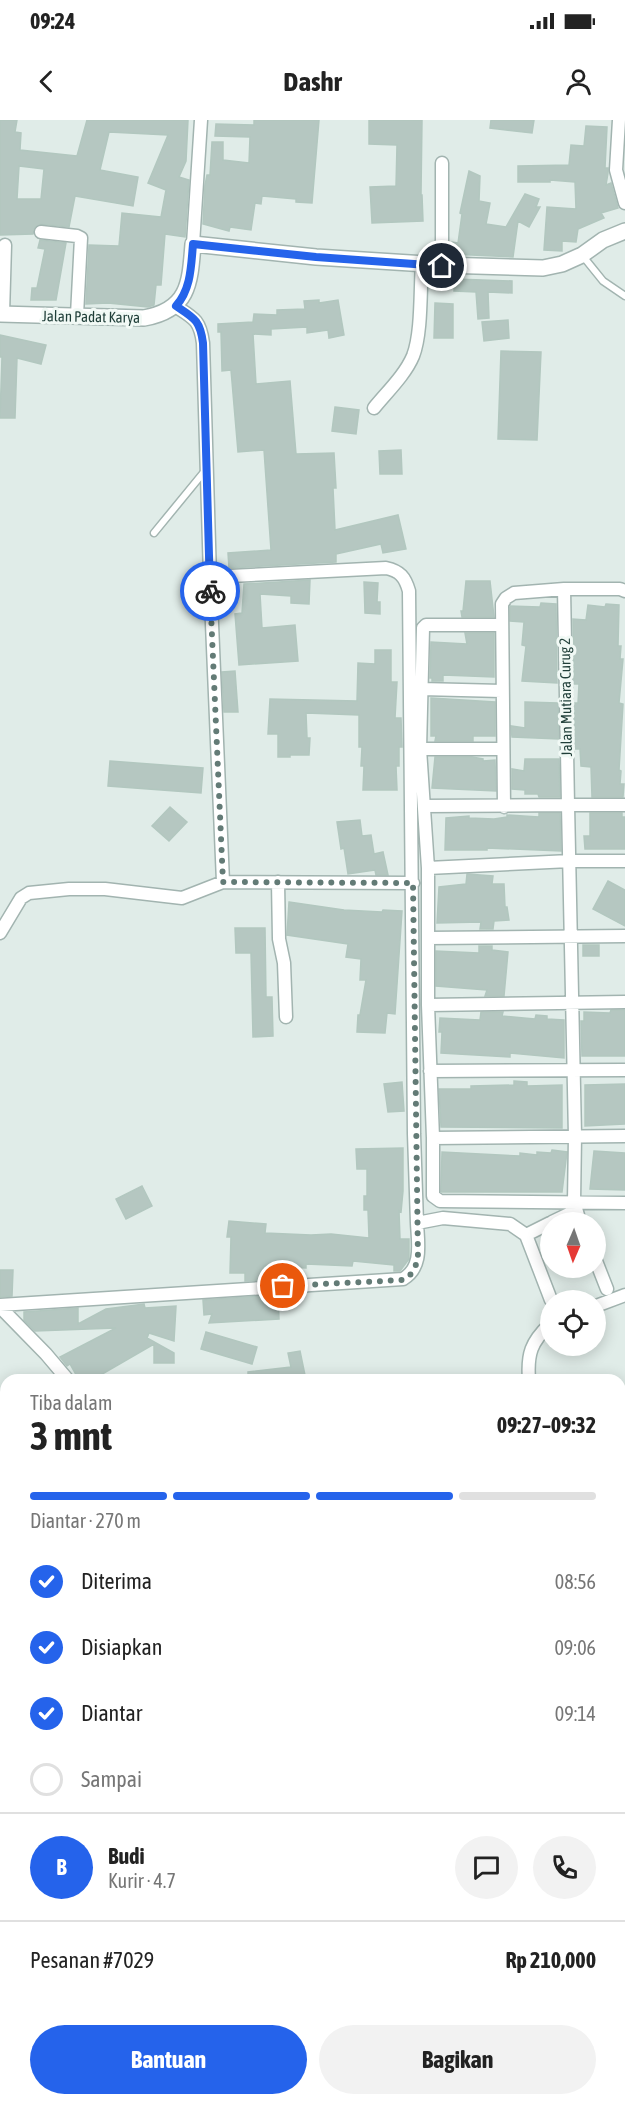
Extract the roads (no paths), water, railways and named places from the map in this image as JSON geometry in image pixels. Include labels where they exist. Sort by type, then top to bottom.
[{"type":"street","points":[[201,120],[189,282],[183,298],[176,306],[198,322],[201,329],[223,882]]},
{"type":"street","points":[[619,120],[616,170],[625,203]]},
{"type":"street","points":[[442,163],[442,266]]},
{"type":"street","points":[[193,244],[316,257],[442,266],[543,267],[562,264],[582,255],[603,240],[625,231]]},
{"type":"street","points":[[41,232],[81,238],[77,315]]},
{"type":"street","points":[[2,314],[5,245]]},
{"type":"street","points":[[374,408],[400,376],[414,354],[422,264]]},
{"type":"street","name":"Jalan Padat Karya","points":[[2,314],[144,318],[160,315],[176,306]]},
{"type":"street","points":[[0,1306],[403,1280],[411,1274],[418,1261],[414,1134],[409,591],[405,578],[397,570],[386,568],[210,577]]},
{"type":"street","points":[[504,807],[502,604],[514,593],[564,589],[620,589],[625,591]]},
{"type":"street","name":"Jalan Mutiara Curug 2","points":[[564,589],[576,1212]]},
{"type":"street","points":[[501,626],[424,626],[420,749],[428,868],[428,1005],[433,1196],[436,1199],[449,1201],[576,1212],[625,1203]]},
{"type":"street","points":[[421,688],[502,691]]},
{"type":"street","points":[[420,749],[503,749]]},
{"type":"street","points":[[424,806],[625,805]]},
{"type":"street","points":[[428,868],[570,861],[625,861]]},
{"type":"street","points":[[0,933],[21,898],[29,893],[69,889],[105,889],[182,898],[223,882],[413,883]]},
{"type":"street","points":[[278,882],[279,939],[284,963],[286,1017]]},
{"type":"street","points":[[428,938],[625,936]]},
{"type":"street","points":[[428,1005],[625,1002]]},
{"type":"street","points":[[430,1071],[625,1070]]},
{"type":"street","points":[[433,1138],[625,1136]]},
{"type":"street","points":[[417,1223],[443,1218],[510,1224],[526,1235],[547,1290]]},
{"type":"street","points":[[526,1235],[540,1228]]},
{"type":"street","points":[[603,1278],[607,1289]]},
{"type":"street","points":[[606,1302],[625,1295]]},
{"type":"street","points":[[0,1306],[63,1374]]},
{"type":"street","points":[[529,1374],[528,1360],[540,1333]]},
{"type":"lane","points":[[582,255],[603,281],[625,296]]},
{"type":"lane","points":[[154,533],[207,469]]}]
